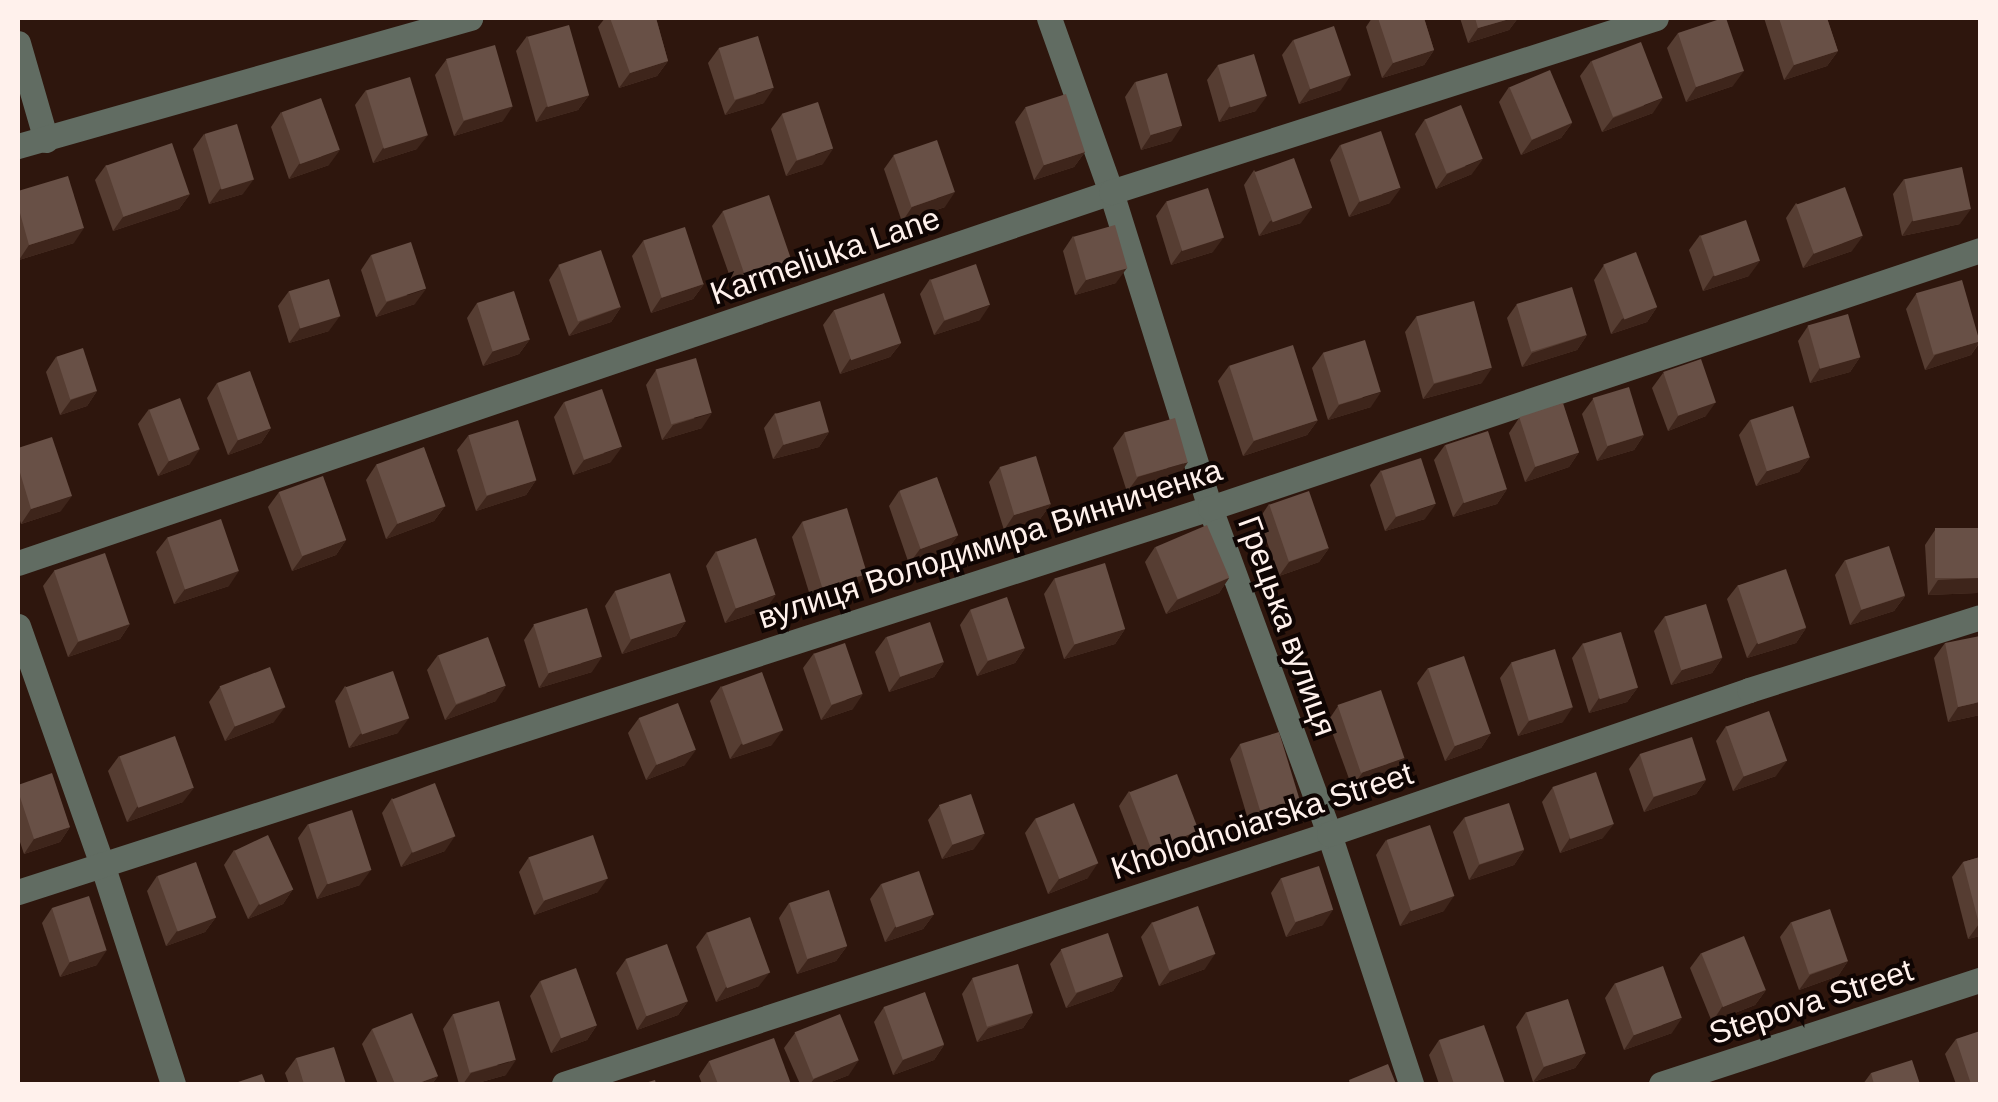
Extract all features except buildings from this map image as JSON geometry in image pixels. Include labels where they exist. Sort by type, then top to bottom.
[{"type":"street","points":[[18,146],[470,18]]},
{"type":"street","name":"Грецька вулиця","points":[[1049,18],[1110,192],[1210,508],[1329,834],[1412,1084]]},
{"type":"street","name":"Karmeliuka Lane","points":[[18,563],[1110,192],[1656,18]]},
{"type":"street","points":[[18,43],[46,140]]},
{"type":"street","name":"вулиця Володимира Винниченка","points":[[18,892],[1210,508],[1980,250]]},
{"type":"street","name":"Kholodnoiarska Street","points":[[564,1084],[1329,834],[1749,690],[1980,618]]},
{"type":"street","points":[[18,626],[102,864],[172,1084]]},
{"type":"street","name":"Stepova Street","points":[[1661,1084],[1980,980]]}]
